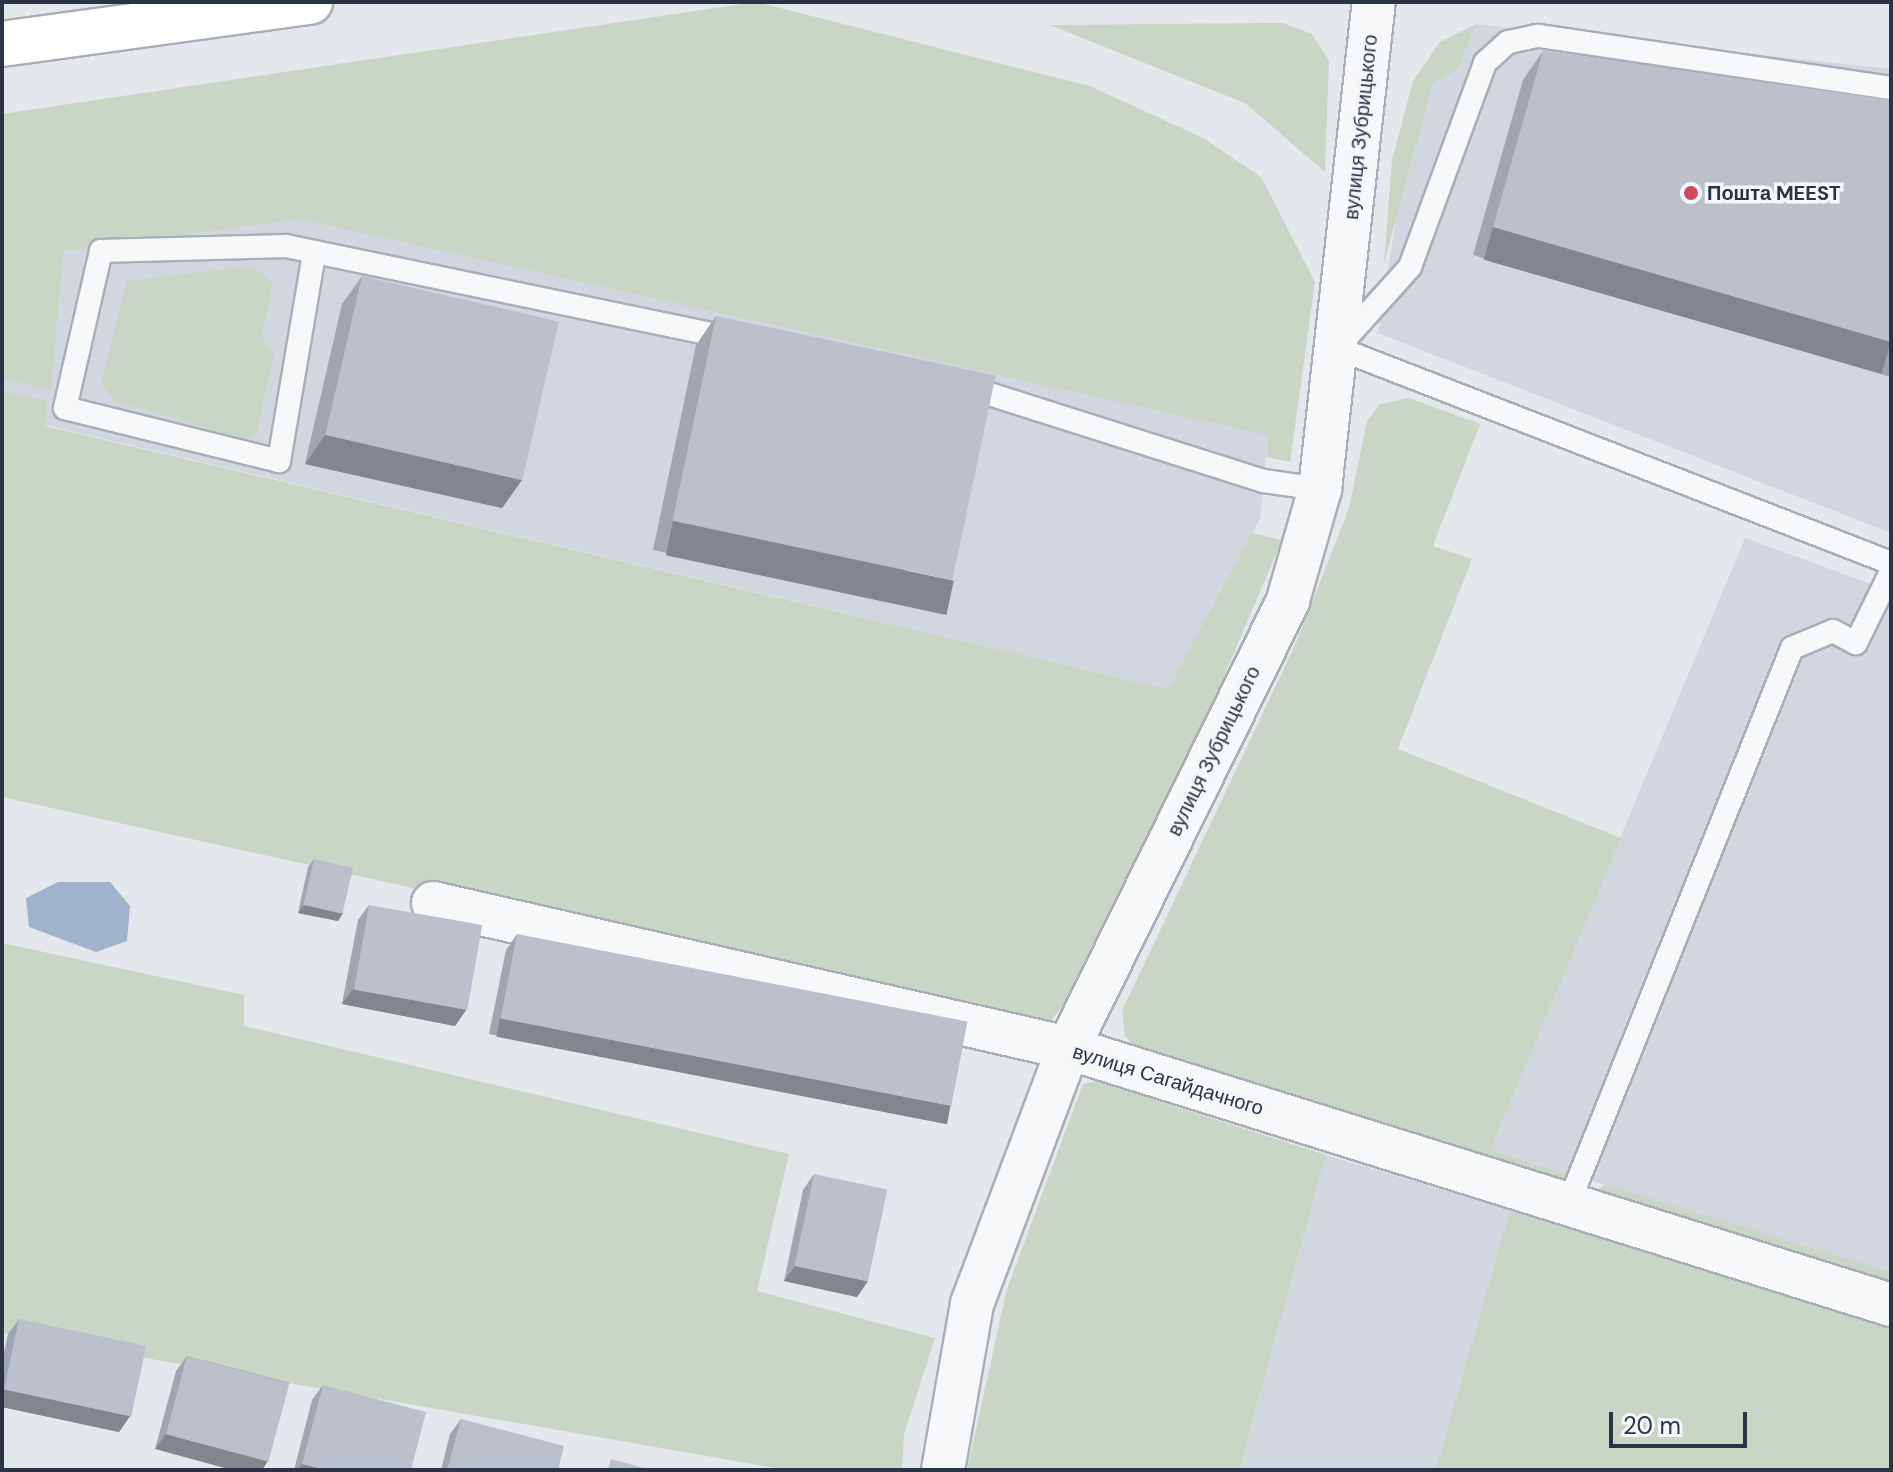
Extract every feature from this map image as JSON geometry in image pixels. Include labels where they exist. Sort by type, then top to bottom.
[{"type":"main road","points":[[2,44],[310,2]]},
{"type":"street","name":"вулиця Зубрицького","points":[[943,1470],[972,1304],[1068,1048],[1288,600],[1320,489],[1374,2]]},
{"type":"street","name":"вулиця Сагайдачного","points":[[433,903],[1068,1048],[1891,1305]]},
{"type":"lane","points":[[1891,88],[1537,36],[1508,42],[1485,63],[1410,267],[1337,348],[1891,563]]},
{"type":"lane","points":[[314,254],[279,461],[65,408],[101,251],[286,246],[760,344]]},
{"type":"lane","points":[[944,382],[1264,481],[1320,489]]},
{"type":"lane","points":[[1568,1205],[1792,648],[1833,631],[1856,643],[1891,572]]},
{"type":"shaded area","points":[[1476,24],[1891,69],[1891,533],[1378,333],[1404,170],[1432,84],[1458,70]]},
{"type":"shaded area","points":[[1011,86],[1279,324],[1260,519],[1168,689],[2,415],[2,210]]},
{"type":"shaded area","points":[[1745,538],[1871,584],[1891,600],[1891,1272],[1490,1150]]},
{"type":"shaded area","points":[[1326,1155],[1586,1233],[1626,1470],[1239,1470]]},
{"type":"green space","points":[[756,2],[1090,86],[1203,138],[1261,177],[1315,282],[1290,462],[1267,457],[1268,435],[299,219],[63,251],[51,390],[2,379],[2,114]]},
{"type":"green space","points":[[1283,23],[1312,34],[1329,61],[1325,172],[1245,103],[1050,25]]},
{"type":"green space","points":[[1476,24],[1458,70],[1432,84],[1384,264],[1392,160],[1413,81],[1440,42]]},
{"type":"green space","points":[[252,266],[273,282],[262,336],[274,356],[256,433],[246,439],[113,401],[101,382],[127,281]]},
{"type":"green space","points":[[2,391],[47,401],[45,426],[1168,689],[1252,533],[1282,540],[1158,831],[1063,1006],[1044,1028],[2,797]]},
{"type":"green space","points":[[1409,398],[1480,424],[1433,546],[1472,559],[1398,749],[1621,838],[1490,1150],[1574,1176],[1562,1183],[1138,1050],[1125,1036],[1122,1011],[1296,643],[1349,508],[1367,421],[1380,404]]},
{"type":"green space","points":[[2,943],[244,995],[244,1026],[789,1154],[757,1291],[935,1338],[904,1434],[902,1470],[787,1470],[2,1333]]},
{"type":"green space","points":[[1096,1081],[1326,1155],[1239,1470],[967,1470],[1007,1289],[1083,1084]]},
{"type":"green space","points":[[1606,1185],[1891,1272],[1891,1286],[1588,1195]]},
{"type":"green space","points":[[1510,1212],[1891,1324],[1891,1470],[1436,1470]]},
{"type":"water","points":[[58,882],[110,882],[130,906],[127,941],[96,952],[29,927],[26,898]]},
{"type":"building","name":"Пошта MEEST","points":[[1543,51],[1891,100],[1891,342],[1493,227]]},
{"type":"building","points":[[362,276],[559,321],[522,480],[325,435]]},
{"type":"building","points":[[716,316],[996,375],[952,580],[673,520]]},
{"type":"building","points":[[314,859],[353,868],[342,914],[303,905]]},
{"type":"building","points":[[369,905],[482,925],[467,1010],[354,990]]},
{"type":"building","points":[[517,934],[968,1022],[951,1106],[501,1018]]},
{"type":"building","points":[[814,1174],[887,1190],[868,1282],[794,1266]]},
{"type":"building","points":[[19,1319],[146,1346],[131,1416],[4,1389]]},
{"type":"building","points":[[187,1356],[289,1383],[268,1462],[166,1434]]},
{"type":"building","points":[[323,1385],[426,1412],[411,1470],[326,1470],[302,1464]]},
{"type":"building","points":[[461,1419],[564,1446],[558,1470],[447,1470]]},
{"type":"building","points":[[611,1459],[651,1470],[608,1470]]},
{"type":"place","name":"Пошта MEEST","points":[[1691,193]]}]
